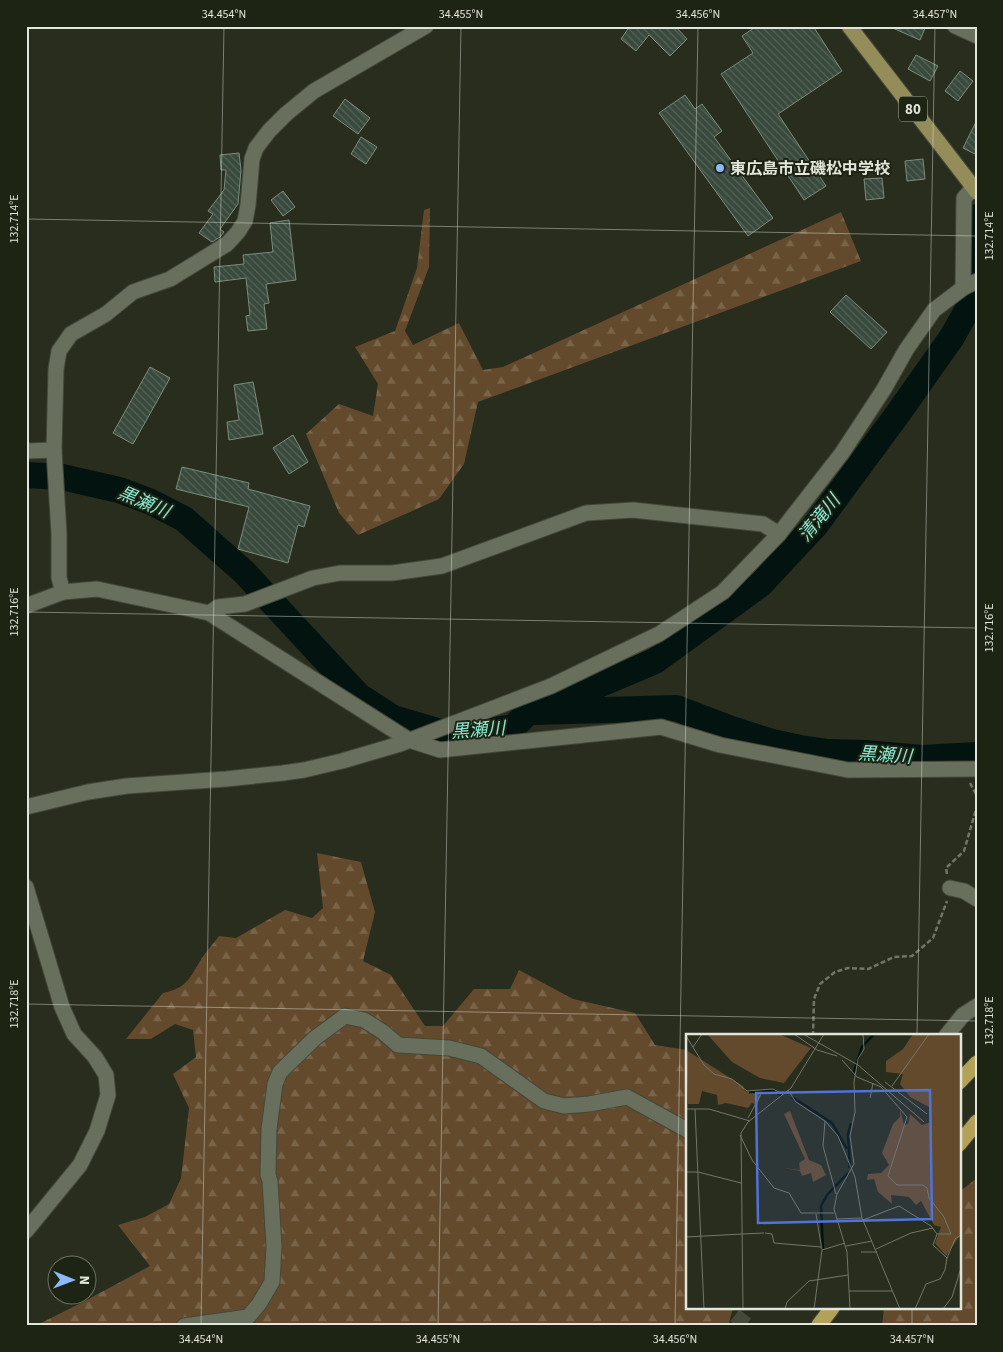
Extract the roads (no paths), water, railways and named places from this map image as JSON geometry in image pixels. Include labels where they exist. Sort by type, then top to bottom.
[{"type":"highway","points":[[960,1081],[977,1064]]},
{"type":"highway","points":[[960,1143],[977,1122]]},
{"type":"highway","points":[[819,1325],[830,1310]]},
{"type":"main road","name":"80","points":[[849,26],[975,190]]},
{"type":"street","points":[[63,592],[59,578],[55,453],[56,369],[59,351],[71,334],[106,314],[133,292],[170,279],[227,244],[245,221],[252,159],[256,148],[270,131],[286,114],[314,92],[426,26]]},
{"type":"street","points":[[955,26],[977,36]]},
{"type":"street","points":[[963,288],[964,198],[975,190]]},
{"type":"street","points":[[26,807],[57,798],[117,788],[304,770],[350,759],[400,744],[551,686],[660,634],[722,592],[779,534],[842,453],[884,389],[906,350],[934,310],[963,288],[977,281]]},
{"type":"street","points":[[26,451],[55,453]]},
{"type":"street","points":[[209,613],[218,607],[245,604],[313,578],[340,573],[392,574],[442,566],[586,513],[633,510],[763,524],[779,534]]},
{"type":"street","points":[[26,606],[63,592],[96,589],[209,613],[410,739],[440,750],[661,727],[720,745],[848,770],[977,769]]},
{"type":"street","points":[[26,887],[62,1007],[74,1034],[95,1057],[106,1075],[108,1094],[96,1131],[80,1165],[26,1231]]},
{"type":"street","points":[[950,888],[964,891],[977,899]]},
{"type":"street","points":[[948,1034],[963,1015],[977,1006]]},
{"type":"street","points":[[184,1326],[248,1317],[259,1304],[272,1282],[274,1246],[268,1175],[269,1129],[275,1084],[280,1072],[308,1045],[345,1016],[364,1020],[383,1032],[398,1045],[449,1048],[481,1056],[544,1101],[564,1106],[589,1104],[627,1097],[686,1129]]},
{"type":"waterway","name":"清滝川","points":[[549,706],[655,661],[761,584],[815,526],[952,337],[970,305],[977,217]]},
{"type":"waterway","name":"黒瀬川","points":[[26,475],[62,477],[119,490],[151,502],[184,519],[244,572],[359,696],[393,718],[444,733],[474,733],[514,727],[527,713],[534,712],[676,708],[731,729],[772,742],[800,748],[828,752],[922,758],[977,755]]},
{"type":"tunnel","points":[[736,1326],[748,1310]]},
{"type":"place","name":"東広島市立磯松中学校","points":[[720,168]]}]
